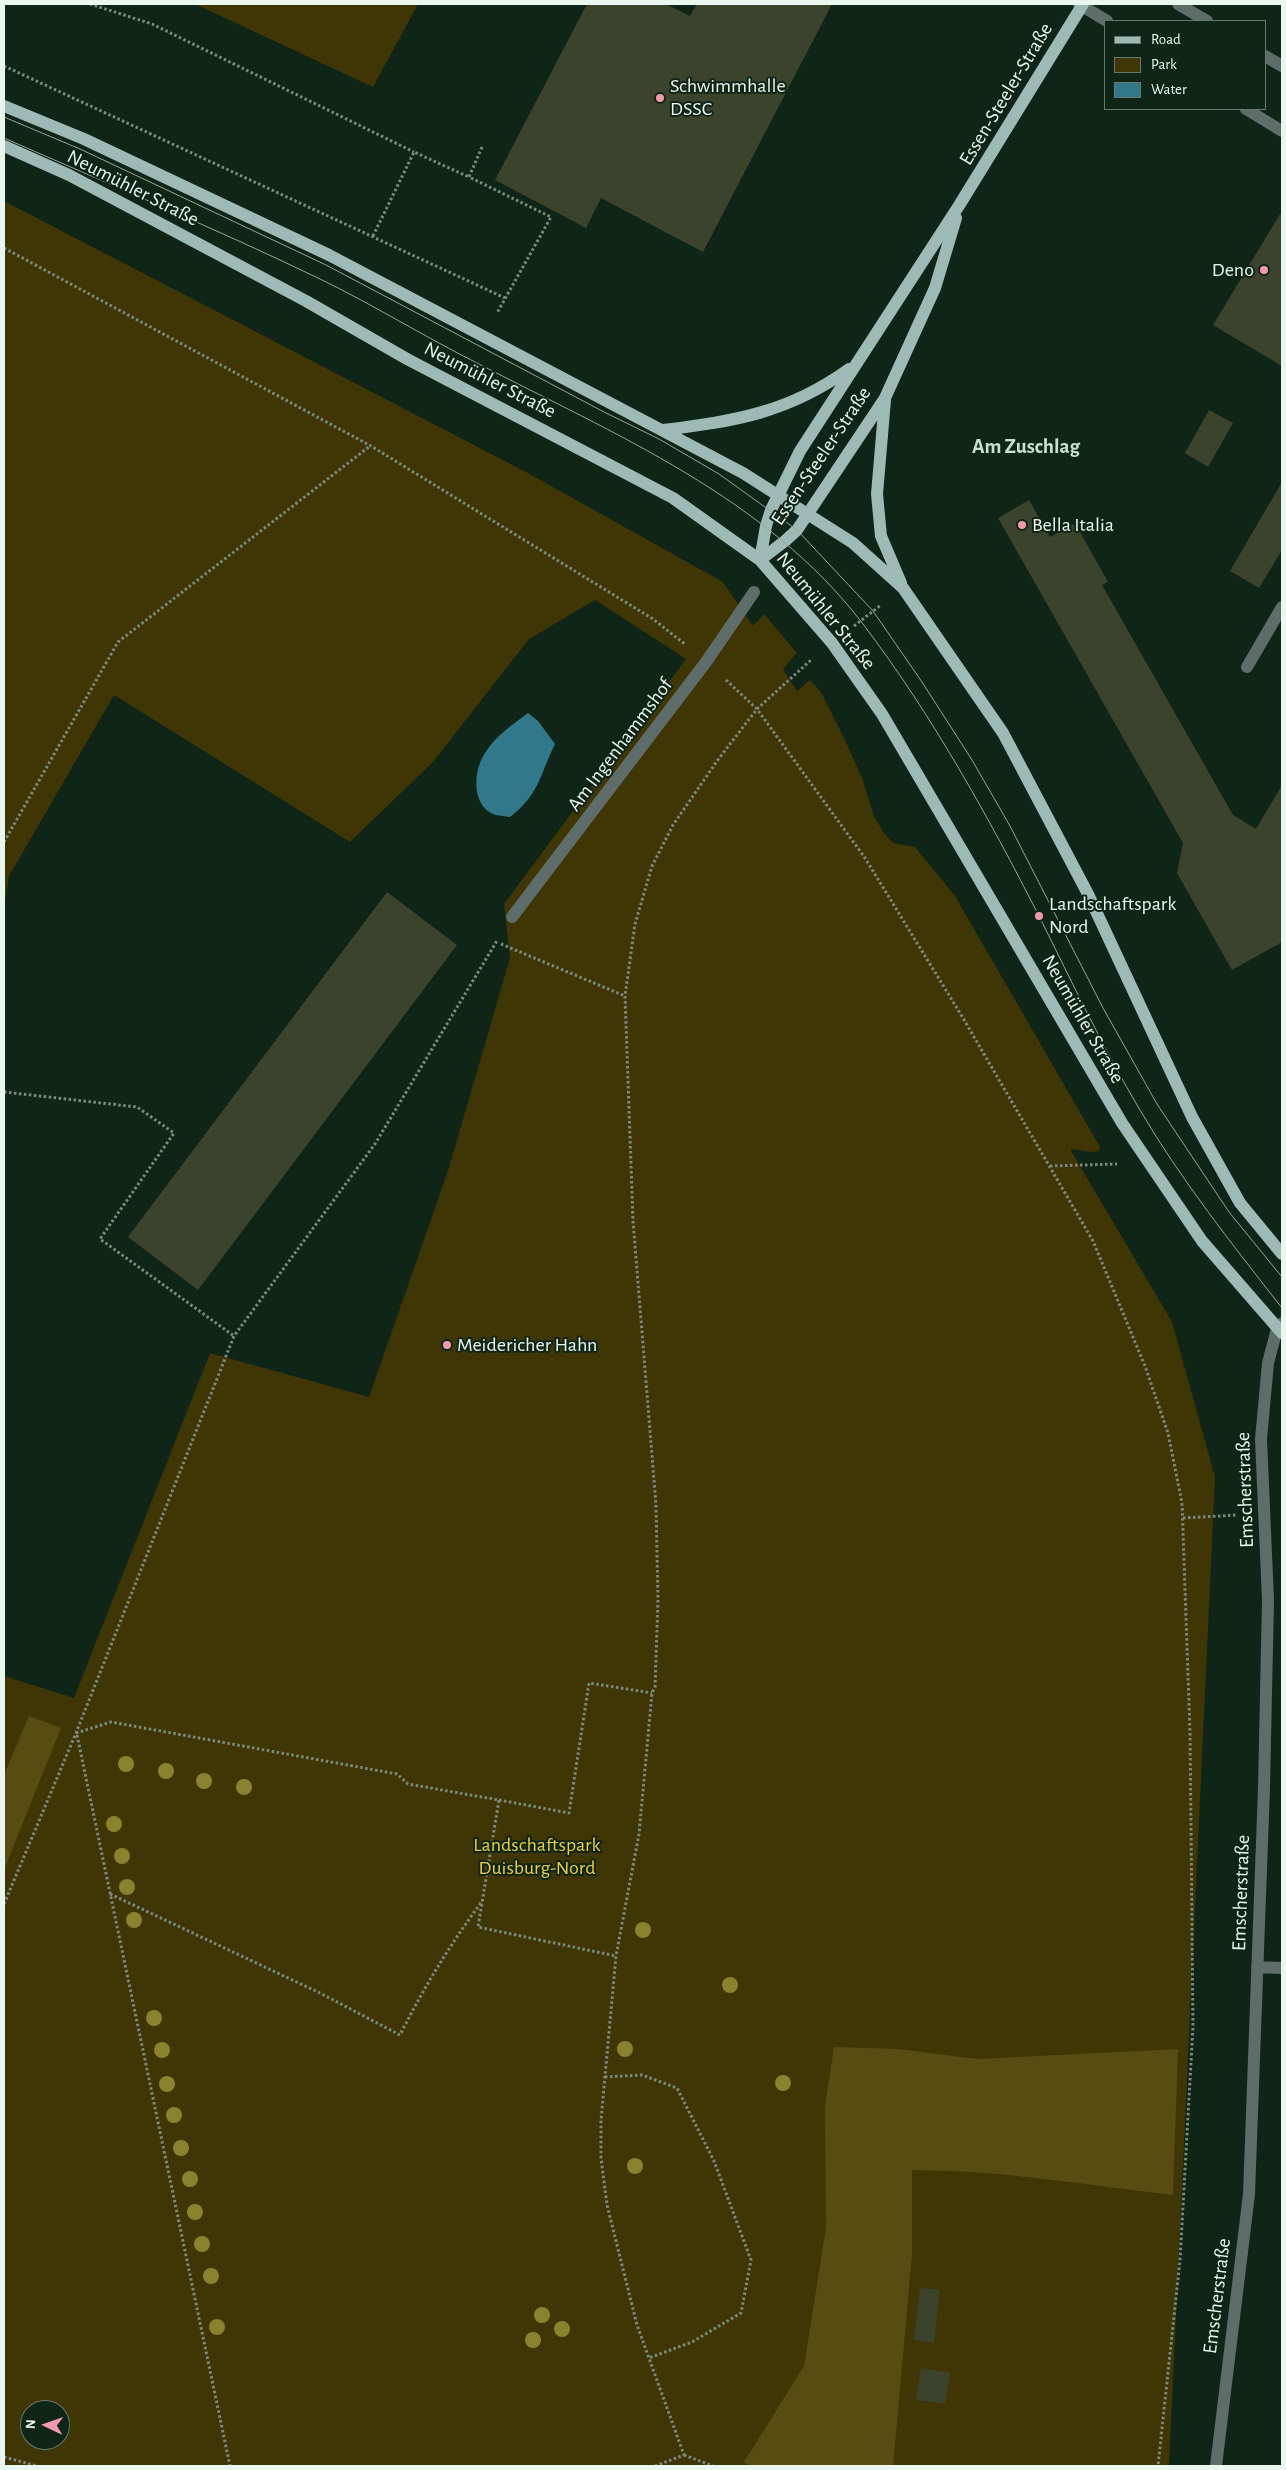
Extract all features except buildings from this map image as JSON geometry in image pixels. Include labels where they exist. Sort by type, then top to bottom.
[{"type":"main road","name":"Essen-Steeler-Straße","points":[[760,560],[766,526],[778,494],[810,435],[960,204],[1082,4]]},
{"type":"main road","name":"Neumühler Straße","points":[[4,106],[84,139],[329,255],[662,430],[778,494],[853,543],[903,588],[1003,733],[1088,894],[1192,1117],[1240,1203],[1282,1254]]},
{"type":"main road","name":"Neumühler Straße","points":[[4,146],[69,175],[306,302],[407,359],[673,498],[760,560],[832,643],[887,722],[1122,1123],[1202,1241],[1281,1329]]},
{"type":"main road","name":"Essen-Steeler-Straße","points":[[760,560],[785,541],[809,514],[885,398],[935,288],[960,204]]},
{"type":"main road","points":[[662,430],[726,422],[783,406],[822,388],[855,364]]},
{"type":"main road","points":[[885,398],[877,494],[881,536],[903,588]]},
{"type":"street","points":[[1082,4],[1106,20]]},
{"type":"street","points":[[1178,4],[1205,20]]},
{"type":"street","points":[[1266,57],[1282,66]]},
{"type":"street","points":[[1248,110],[1282,131]]},
{"type":"street","name":"Am Ingenhammshof","points":[[512,917],[706,662],[754,592]]},
{"type":"street","points":[[1247,667],[1282,607]]},
{"type":"street","name":"Emscherstraße","points":[[1216,2466],[1248,2194],[1268,1600],[1262,1439],[1268,1363],[1281,1329]]},
{"type":"street","points":[[1257,1967],[1282,1968]]},
{"type":"path","points":[[90,4],[152,24],[551,217],[484,338]]},
{"type":"path","points":[[4,66],[505,298]]},
{"type":"path","points":[[469,177],[482,147]]},
{"type":"path","points":[[373,236],[414,152]]},
{"type":"path","points":[[4,248],[370,446],[653,619],[706,662],[757,709],[865,858],[1093,1241],[1145,1366],[1168,1433],[1182,1503],[1183,1518],[1190,1732],[1193,2026],[1180,2260],[1158,2466]]},
{"type":"path","points":[[4,842],[118,642],[370,446]]},
{"type":"path","points":[[832,643],[903,588]]},
{"type":"path","points":[[684,2455],[637,2325],[607,2205],[601,2158],[605,2077],[616,1956],[639,1834],[652,1693],[655,1687],[658,1600],[656,1505],[633,1221],[625,996],[635,924],[652,866],[672,826],[716,761],[757,709],[812,659],[805,652]]},
{"type":"path","points":[[4,1904],[76,1734],[234,1336],[375,1144],[512,917]]},
{"type":"path","points":[[496,942],[625,996]]},
{"type":"path","points":[[4,1092],[137,1107],[174,1133],[100,1239],[234,1336]]},
{"type":"path","points":[[1050,1166],[1150,1163]]},
{"type":"path","points":[[1183,1518],[1264,1513]]},
{"type":"path","points":[[76,1734],[111,1722],[397,1774],[408,1784],[569,1813],[589,1683],[652,1693]]},
{"type":"path","points":[[76,1734],[230,2466]]},
{"type":"path","points":[[499,1800],[478,1927],[616,1956]]},
{"type":"path","points":[[110,1894],[320,1993],[400,2035],[421,1992],[456,1936],[483,1900]]},
{"type":"path","points":[[605,2077],[642,2075],[677,2088],[714,2161],[751,2260],[740,2313],[692,2342],[649,2358]]},
{"type":"path","points":[[655,2466],[684,2455],[714,2466]]},
{"type":"path","points":[[4,2457],[37,2466]]},
{"type":"green space","points":[[195,4],[418,4],[373,87]]},
{"type":"green space","name":"Landschaftspark Duisburg-Nord","points":[[4,201],[526,472],[723,582],[753,626],[764,614],[797,653],[783,669],[797,691],[810,680],[821,692],[862,778],[874,816],[884,833],[893,843],[915,847],[955,896],[1100,1147],[1099,1151],[1091,1152],[1070,1149],[1172,1322],[1215,1477],[1169,2466],[4,2466],[4,1676],[74,1698],[210,1353],[369,1397],[448,1171],[510,958],[504,904],[686,659],[595,600],[529,639],[433,762],[350,842],[114,695],[9,876],[4,908]]},
{"type":"shaded area","points":[[29,1716],[61,1728],[4,1870],[4,1775]]},
{"type":"shaded area","points":[[834,2047],[898,2049],[977,2059],[1178,2049],[1173,2195],[1010,2175],[912,2170],[912,2255],[893,2466],[750,2466],[744,2462],[804,2366],[826,2228],[825,2106]]},
{"type":"water","points":[[528,713],[538,721],[555,744],[538,783],[528,800],[510,817],[493,814],[485,808],[477,793],[478,768],[485,753],[494,741]]},
{"type":"tram line","points":[[4,117],[80,149],[326,265],[604,412],[659,439],[719,474],[797,530],[873,611],[922,682],[972,760],[1010,826],[1103,1008],[1157,1104],[1229,1212],[1282,1277]]},
{"type":"tram line","points":[[4,138],[201,224],[338,288],[457,353],[634,443],[685,472],[734,504],[781,540],[824,579],[863,624],[936,730],[1000,842],[1126,1087],[1156,1136],[1190,1187],[1282,1308]]},
{"type":"place","name":"Schwimmhalle DSSC","points":[[660,98]]},
{"type":"place","name":"Deno","points":[[1264,270]]},
{"type":"place","name":"Bella Italia","points":[[1022,525]]},
{"type":"place","name":"Landschaftspark Nord","points":[[1039,916]]},
{"type":"place","name":"Meidericher Hahn","points":[[447,1345]]},
{"type":"district","name":"Am Zuschlag","points":[[1026,447]]}]
